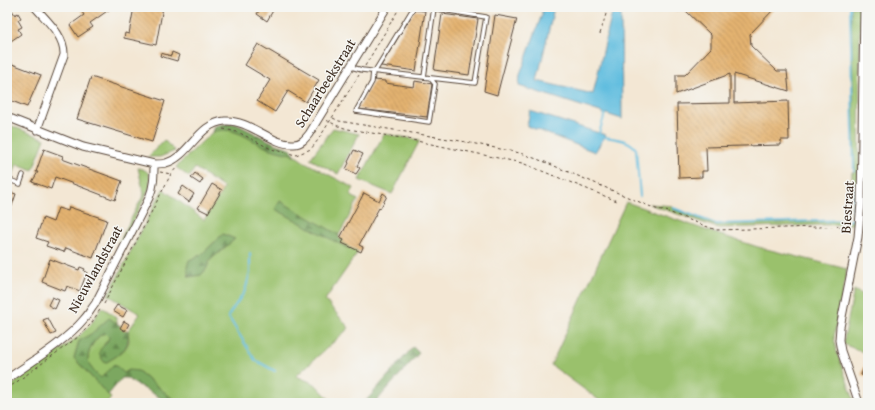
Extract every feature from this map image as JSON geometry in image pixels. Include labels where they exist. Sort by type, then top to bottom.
[{"type":"street","points":[[35,7],[62,40],[64,48],[64,55],[37,130]]},
{"type":"street","name":"Schaarbeekstraat","points":[[7,118],[83,147],[154,164],[165,164],[179,156],[205,130],[217,122],[224,121],[235,121],[275,139],[286,143],[295,144],[304,140],[351,67],[387,7]]},
{"type":"street","name":"Biestraat","points":[[859,403],[841,352],[839,340],[840,327],[859,226],[861,203],[864,7]]},
{"type":"street","name":"Nieuwlandstraat","points":[[7,379],[57,343],[85,319],[95,304],[149,198],[154,182],[154,164]]},
{"type":"lane","points":[[414,7],[374,71],[372,82],[356,111],[429,122],[435,84],[430,78]]},
{"type":"lane","points":[[351,67],[362,70],[475,83],[486,17],[425,7]]},
{"type":"lane","points":[[424,77],[434,8]]},
{"type":"lane","points":[[7,179],[20,184],[23,175]]},
{"type":"path","points":[[220,129],[240,133],[271,149],[296,155],[310,149],[330,122],[400,7]]},
{"type":"path","points":[[600,34],[606,14],[604,7]]},
{"type":"path","points":[[320,116],[338,126],[348,129],[414,140],[522,163],[617,201]]},
{"type":"path","points":[[332,118],[339,121],[461,141],[535,158],[656,209],[663,210],[716,230],[859,226]]},
{"type":"path","points":[[164,189],[171,174],[180,164]]},
{"type":"green space","points":[[851,7],[860,7],[859,204],[856,224],[718,228],[649,204],[673,206],[672,209],[716,225],[854,221],[857,183],[852,183],[852,172],[855,172]]},
{"type":"green space","points":[[7,124],[45,139],[33,170],[17,164],[12,178],[7,176]]},
{"type":"green space","points":[[236,124],[276,144],[290,148],[296,155],[271,149],[243,135],[229,130],[213,132],[215,126]]},
{"type":"green space","points":[[333,128],[359,134],[338,174],[310,159]]},
{"type":"green space","points":[[220,129],[228,130],[241,134],[272,149],[292,154],[354,188],[350,195],[358,200],[339,235],[280,202],[347,248],[348,247],[358,252],[325,300],[349,328],[296,376],[315,384],[333,403],[178,403],[138,371],[101,379],[90,366],[88,360],[89,352],[95,340],[102,334],[105,333],[109,337],[104,344],[105,363],[119,354],[129,341],[128,331],[140,314],[108,295],[163,189],[204,220],[224,188],[195,168],[189,177],[176,167],[213,132]],"holes":[[[223,234],[234,239],[209,261],[207,268],[201,275],[189,276],[195,257],[201,255]]]},
{"type":"green space","points":[[384,134],[420,140],[392,194],[359,180]]},
{"type":"green space","points":[[164,140],[175,151],[160,157],[148,157]]},
{"type":"green space","points":[[138,168],[148,172],[150,187],[121,246],[118,244],[144,194]]},
{"type":"green space","points":[[280,201],[339,235],[339,238],[350,243],[347,248],[275,209]]},
{"type":"green space","points":[[626,202],[758,247],[847,269],[834,337],[837,353],[855,403],[603,403],[551,365]]},
{"type":"green space","points":[[223,234],[235,239],[209,261],[207,268],[201,275],[189,277],[187,267],[189,260],[201,255]]},
{"type":"green space","points":[[854,290],[868,297],[868,354],[843,344]]},
{"type":"green space","points":[[102,307],[115,316],[118,325],[109,319],[91,334],[79,341],[74,358],[111,398],[107,403],[7,403],[7,389],[78,337],[91,324]]},
{"type":"green space","points":[[109,318],[128,331],[126,347],[123,351],[105,363],[101,358],[100,351],[109,337],[105,333],[102,334],[95,340],[88,356],[89,363],[93,370],[101,378],[114,364],[124,373],[129,370],[138,371],[178,403],[169,403],[126,378],[122,378],[108,395],[74,358],[79,341],[91,334]]},
{"type":"green space","points":[[413,347],[419,353],[375,403],[364,403]]},
{"type":"water","points":[[542,7],[552,7],[553,12],[537,81],[593,94],[612,13],[611,7],[621,7],[622,119],[519,86],[520,75],[542,14]]},
{"type":"water","points":[[530,111],[606,135],[595,152],[527,126]]},
{"type":"building","points":[[7,7],[10,7],[15,15],[18,13],[21,18],[18,20],[22,27],[18,29],[21,34],[8,43]]},
{"type":"building","points":[[79,7],[113,7],[90,23],[93,27],[78,37],[70,25],[84,15]]},
{"type":"building","points":[[134,7],[163,7],[156,45],[124,38],[125,33],[129,34]]},
{"type":"building","points":[[261,7],[275,7],[267,21],[257,14]]},
{"type":"building","points":[[675,7],[776,7],[750,34],[751,46],[777,71],[787,71],[789,91],[734,74],[734,103],[788,101],[789,140],[781,140],[781,145],[706,147],[707,171],[702,171],[702,177],[679,178],[677,104],[730,103],[730,74],[676,94],[676,75],[685,75],[711,48],[711,35],[685,10],[675,11]]},
{"type":"building","points":[[415,10],[425,11],[416,71],[381,66]]},
{"type":"building","points":[[442,14],[478,19],[469,75],[434,70]]},
{"type":"building","points":[[495,15],[517,19],[497,95],[484,91]]},
{"type":"building","points":[[258,44],[319,80],[306,102],[288,91],[275,112],[257,101],[270,80],[245,65]]},
{"type":"building","points":[[172,52],[179,55],[177,61],[160,56],[161,53],[171,56]]},
{"type":"building","points":[[7,62],[41,75],[27,107],[7,99]]},
{"type":"building","points":[[91,77],[165,101],[152,142],[77,119]]},
{"type":"building","points":[[374,80],[414,87],[415,81],[432,84],[427,117],[358,109]]},
{"type":"building","points":[[44,149],[63,156],[62,159],[122,181],[115,200],[55,177],[51,189],[32,182],[38,172],[36,172]]},
{"type":"building","points":[[354,150],[363,154],[357,166],[360,168],[356,174],[346,169]]},
{"type":"building","points":[[195,173],[203,179],[200,184],[191,178]]},
{"type":"building","points":[[212,184],[222,190],[208,213],[198,208]]},
{"type":"building","points":[[183,186],[194,194],[189,202],[178,194]]},
{"type":"building","points":[[7,191],[16,194],[7,220]]},
{"type":"building","points":[[364,193],[379,201],[383,193],[387,196],[359,245],[363,247],[361,252],[342,243],[344,240],[340,238]]},
{"type":"building","points":[[69,207],[107,220],[93,258],[66,248],[64,252],[46,246],[48,242],[36,238],[43,218],[53,222],[58,208],[68,211]]},
{"type":"building","points":[[50,259],[79,270],[80,267],[85,269],[84,271],[87,272],[80,291],[67,286],[65,291],[42,282]]},
{"type":"building","points":[[52,297],[59,300],[55,309],[48,305]]},
{"type":"building","points":[[117,305],[127,310],[123,317],[113,311]]},
{"type":"building","points":[[48,318],[56,333],[51,335],[43,320]]},
{"type":"building","points":[[124,321],[129,324],[125,331],[120,328]]},
{"type":"building","points":[[866,361],[868,361],[868,377],[861,375]]},
{"type":"waterway","points":[[850,7],[854,171]]},
{"type":"waterway","points":[[599,133],[605,114]]},
{"type":"waterway","points":[[605,137],[626,141],[636,149],[640,196]]},
{"type":"waterway","points":[[673,208],[716,224],[852,220],[854,183]]},
{"type":"waterway","points":[[250,253],[250,273],[245,291],[228,316],[255,360],[275,371]]}]
